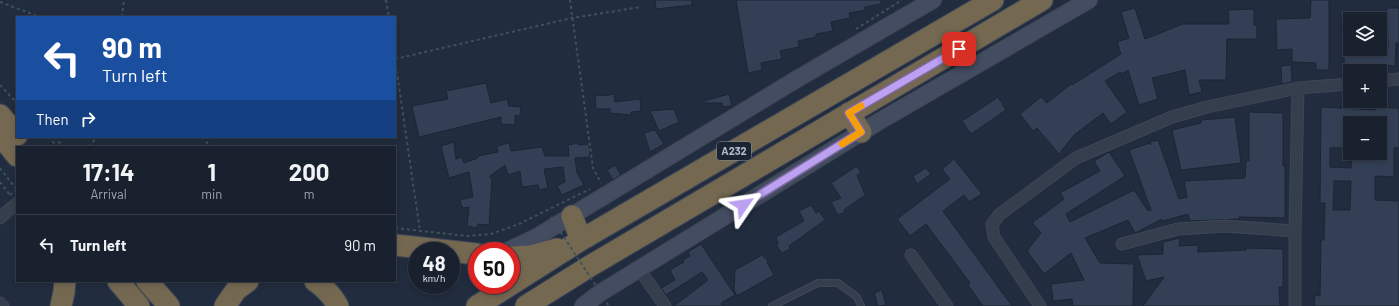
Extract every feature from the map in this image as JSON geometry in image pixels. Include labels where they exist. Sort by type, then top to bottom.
[{"type":"highway","name":"A232","points":[[477,306],[579,242],[993,0]]},
{"type":"highway","name":"A232","points":[[526,306],[590,266],[1042,0]]},
{"type":"highway","points":[[849,113],[861,132]]},
{"type":"highway","points":[[0,115],[16,134]]},
{"type":"highway","points":[[0,135],[16,155]]},
{"type":"highway","points":[[20,138],[27,146]]},
{"type":"highway","points":[[520,257],[531,256],[579,242],[572,216]]},
{"type":"highway","points":[[396,245],[468,253]]},
{"type":"highway","points":[[60,306],[65,282]]},
{"type":"highway","points":[[119,282],[139,306]]},
{"type":"highway","points":[[148,282],[169,306]]},
{"type":"highway","points":[[225,306],[236,290],[247,282]]},
{"type":"highway","points":[[316,282],[332,296],[338,306]]},
{"type":"main road","points":[[520,245],[535,238],[777,91],[933,0]]},
{"type":"main road","points":[[583,306],[600,293],[861,132],[1089,0]]},
{"type":"street","points":[[1387,80],[1399,79]]},
{"type":"street","points":[[1040,306],[994,237],[992,224],[1000,214],[1076,158],[1172,117],[1200,109],[1298,88],[1343,85]]},
{"type":"street","points":[[1295,306],[1298,88]]},
{"type":"street","points":[[0,218],[14,199]]},
{"type":"street","points":[[1122,244],[1178,229],[1225,226],[1295,231]]},
{"type":"street","points":[[911,255],[947,306]]},
{"type":"street","points":[[639,269],[665,306]]},
{"type":"street","points":[[0,303],[3,306]]},
{"type":"lane","points":[[772,306],[818,283],[838,283],[857,297],[861,306]]},
{"type":"path","points":[[122,16],[124,0]]},
{"type":"path","points":[[386,0],[389,16]]},
{"type":"path","points":[[396,228],[466,236],[491,234],[519,224],[601,183],[593,168],[570,0]]},
{"type":"path","points":[[855,29],[902,0]]},
{"type":"path","points":[[0,2],[37,16]]},
{"type":"path","points":[[396,59],[572,18],[641,7]]},
{"type":"path","points":[[396,66],[420,231]]},
{"type":"path","points":[[0,85],[16,102]]},
{"type":"path","points":[[49,138],[57,146]]},
{"type":"path","points":[[55,138],[63,146]]},
{"type":"path","points":[[90,146],[96,138]]},
{"type":"path","points":[[203,138],[210,146]]},
{"type":"path","points":[[0,170],[16,188]]},
{"type":"path","points":[[0,182],[14,199]]},
{"type":"path","points":[[551,217],[609,306]]},
{"type":"building","points":[[655,0],[692,0],[692,5],[656,9]]},
{"type":"building","points":[[736,0],[881,0],[881,4],[865,7],[865,10],[849,13],[850,18],[831,22],[833,31],[816,34],[816,37],[798,41],[799,47],[780,51],[782,59],[761,63],[762,70],[748,73]]},
{"type":"building","points":[[1311,0],[1329,0],[1329,70],[1316,70],[1316,63],[1292,62],[1292,49],[1277,50],[1276,19],[1310,18]]},
{"type":"building","points":[[1135,8],[1145,39],[1183,24],[1229,24],[1228,10],[1254,9],[1254,25],[1257,25],[1257,39],[1227,39],[1226,80],[1199,80],[1202,92],[1189,95],[1185,70],[1152,78],[1158,99],[1139,105],[1128,70],[1122,74],[1120,72],[1105,81],[1127,112],[1111,124],[1103,113],[1074,135],[1059,154],[1037,128],[1033,131],[1020,114],[1041,97],[1047,103],[1071,84],[1072,85],[1121,54],[1117,42],[1129,38],[1121,12]]},
{"type":"building","points":[[1387,8],[1399,8],[1399,43],[1396,43],[1395,66],[1387,66],[1387,64],[1345,64],[1344,56],[1387,56]]},
{"type":"building","points":[[1341,20],[1343,20],[1343,45]]},
{"type":"building","points":[[1291,65],[1292,82],[1282,84],[1281,66]]},
{"type":"building","points":[[486,83],[491,103],[507,99],[509,106],[521,107],[520,116],[515,115],[515,125],[501,124],[501,117],[419,137],[412,106],[448,99],[446,91]]},
{"type":"building","points":[[614,94],[615,102],[640,99],[641,111],[631,112],[631,115],[610,113],[610,109],[596,109],[595,96]]},
{"type":"building","points":[[729,94],[732,106],[723,107],[722,103],[704,103],[704,101]]},
{"type":"building","points":[[998,97],[1006,110],[971,134],[962,121]]},
{"type":"building","points":[[1321,107],[1376,110],[1376,108],[1399,108],[1399,148],[1394,148],[1394,177],[1375,176],[1375,200],[1399,201],[1399,306],[1314,306],[1315,295],[1320,296],[1321,240],[1324,240],[1325,203],[1320,203]],"holes":[[[1334,181],[1351,181],[1350,210],[1333,210]]]},
{"type":"building","points":[[674,109],[679,122],[659,131],[650,111]]},
{"type":"building","points":[[1249,112],[1283,113],[1285,218],[1239,217],[1239,219],[1190,221],[1188,214],[1163,221],[1162,219],[1135,233],[1128,220],[1085,238],[1100,263],[1134,264],[1133,306],[1073,306],[1072,299],[1053,301],[1051,284],[1084,280],[1071,253],[1044,274],[1027,251],[1041,233],[1032,223],[1064,199],[1060,193],[1100,171],[1094,161],[1109,152],[1125,176],[1066,214],[1070,222],[1134,190],[1148,211],[1151,210],[1129,150],[1150,143],[1151,145],[1150,142],[1158,140],[1179,199],[1187,197],[1184,181],[1245,178],[1246,161],[1249,161]]},
{"type":"building","points":[[1235,117],[1241,163],[1181,170],[1172,130],[1201,123],[1201,120]]},
{"type":"building","points":[[655,130],[664,144],[650,152],[644,133]]},
{"type":"building","points":[[454,142],[456,159],[462,157],[464,163],[478,158],[478,156],[498,152],[497,146],[509,143],[511,151],[542,147],[545,156],[569,156],[568,145],[578,143],[578,145],[589,144],[590,157],[575,158],[577,173],[584,185],[562,195],[557,186],[565,182],[563,167],[544,169],[548,188],[539,190],[538,185],[522,187],[520,171],[508,175],[505,165],[490,176],[492,180],[489,225],[478,224],[477,228],[467,226],[469,207],[462,208],[460,200],[473,197],[469,172],[449,178],[441,146]]},
{"type":"building","points":[[954,159],[982,194],[969,202],[964,195],[943,211],[1012,306],[983,306],[968,285],[970,283],[926,224],[910,236],[897,219],[950,179],[942,169]]},
{"type":"building","points":[[615,165],[621,175],[613,180],[607,170]]},
{"type":"building","points":[[857,166],[861,173],[857,175],[865,195],[844,210],[845,212],[838,215],[831,202],[841,198],[831,183]]},
{"type":"building","points":[[926,168],[931,174],[917,184],[913,176]]},
{"type":"building","points":[[811,205],[816,213],[819,211],[825,220],[789,246],[790,249],[782,253],[776,245],[778,244],[776,237],[804,221],[799,211]]},
{"type":"building","points":[[1180,238],[1179,246],[1198,245],[1198,252],[1246,250],[1246,248],[1283,249],[1283,287],[1279,287],[1280,306],[1143,306],[1164,277],[1146,281],[1137,255],[1163,254],[1163,242]]},
{"type":"building","points":[[701,244],[735,295],[721,303],[723,306],[674,306],[708,280],[702,272],[666,295],[661,288],[675,280],[670,270],[684,262],[683,260],[690,256],[688,252]]},
{"type":"building","points":[[762,255],[768,261],[767,262],[774,275],[737,296],[734,290],[735,270]]},
{"type":"building","points":[[882,290],[886,305],[878,306],[874,293]]},
{"type":"slow traffic","points":[[842,144],[861,132],[849,113],[861,106]]},
{"type":"route","points":[[743,205],[861,132],[849,113],[959,49]]}]
